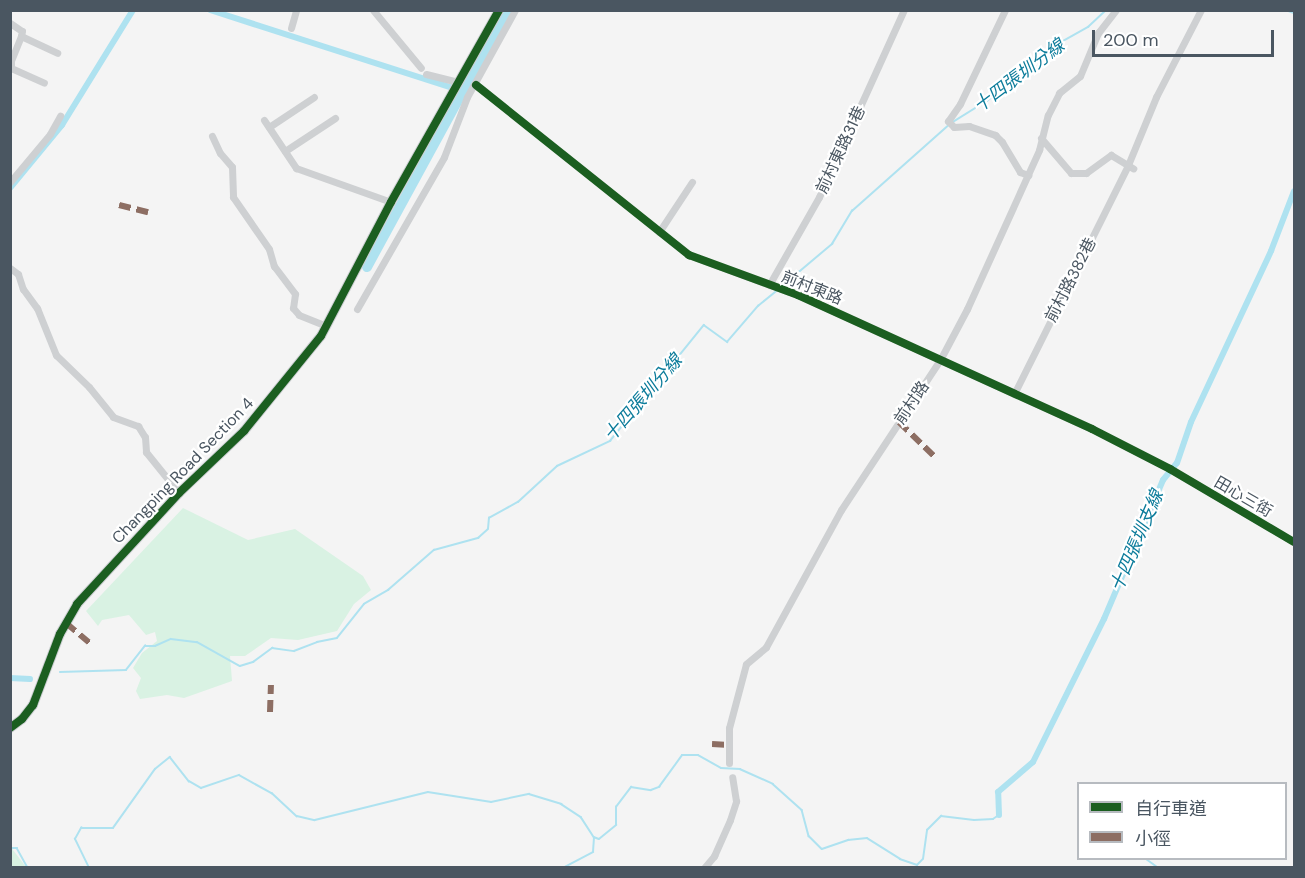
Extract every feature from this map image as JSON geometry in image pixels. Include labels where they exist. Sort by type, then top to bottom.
[{"type":"street","points":[[291,28],[296,10]]},
{"type":"street","points":[[373,10],[423,71],[458,82]]},
{"type":"street","name":"Changping Road Section 4","points":[[10,728],[22,719],[33,705],[60,634],[77,604],[179,493],[244,431],[326,326],[391,202],[499,10]]},
{"type":"street","points":[[357,309],[444,158],[467,97],[476,85],[515,10]]},
{"type":"street","name":"前村東路31巷","points":[[769,285],[819,197],[904,10]]},
{"type":"street","points":[[1005,10],[960,104],[948,121],[954,128],[969,126],[995,135],[1002,142],[1020,172],[1028,175]]},
{"type":"street","name":"前村路","points":[[729,763],[729,728],[746,664],[765,647],[841,510],[940,360],[967,309],[1028,175],[1039,150],[1048,115],[1059,93],[1080,76],[1098,33],[1116,10]]},
{"type":"street","name":"前村路382巷","points":[[1014,394],[1131,167],[1156,97],[1201,10]]},
{"type":"street","points":[[10,23],[22,31],[11,61],[11,68],[44,83]]},
{"type":"street","points":[[21,36],[57,53]]},
{"type":"street","name":"前村東路","points":[[476,85],[689,255],[798,295],[1014,394],[1170,469]]},
{"type":"street","points":[[269,127],[315,97]]},
{"type":"street","points":[[10,182],[50,134],[60,116]]},
{"type":"street","points":[[285,151],[335,118]]},
{"type":"street","points":[[264,120],[296,168],[391,202]]},
{"type":"street","points":[[212,136],[220,153],[232,167],[233,197],[269,249],[274,266],[295,294],[293,308],[299,315],[326,326]]},
{"type":"street","points":[[1041,138],[1071,173],[1086,173],[1111,155],[1131,167]]},
{"type":"street","points":[[658,232],[692,182]]},
{"type":"street","points":[[10,268],[18,274],[23,289],[37,308],[56,355],[89,387],[113,417],[138,426],[145,437],[146,452],[179,493]]},
{"type":"street","name":"田心三街","points":[[1170,469],[1294,542]]},
{"type":"street","points":[[704,867],[714,856],[736,801],[732,777]]},
{"type":"green space","points":[[183,508],[248,540],[295,529],[363,576],[371,590],[354,604],[337,631],[298,640],[271,638],[245,656],[230,656],[232,681],[184,698],[167,695],[140,699],[136,691],[141,678],[133,668],[142,653],[157,641],[155,632],[146,635],[129,615],[102,620],[98,626],[86,611]]},
{"type":"green space","points":[[10,846],[26,867],[11,867]]},
{"type":"waterway","points":[[10,188],[62,125],[133,10]]},
{"type":"waterway","points":[[210,10],[463,91]]},
{"type":"waterway","points":[[367,267],[507,10]]},
{"type":"waterway","name":"十四張圳分線","points":[[953,122],[987,101],[1049,49],[1088,27],[1106,10]]},
{"type":"waterway","name":"十四張圳分線","points":[[1286,10],[1294,13]]},
{"type":"waterway","name":"十四張圳分線","points":[[781,287],[832,244],[852,211],[949,125]]},
{"type":"waterway","name":"十四張圳支線","points":[[999,815],[998,792],[1033,762],[1104,619],[1163,480],[1177,463],[1191,422],[1271,251],[1294,191]]},
{"type":"waterway","name":"十四張圳分線","points":[[60,672],[126,670],[145,646],[155,646],[171,639],[197,642],[240,666],[253,662],[272,648],[294,651],[317,642],[337,638],[364,604],[388,590],[434,550],[478,538],[488,529],[489,518],[518,502],[557,466],[610,441],[704,325],[727,342],[758,306],[778,290]]},
{"type":"waterway","points":[[10,678],[30,679]]},
{"type":"waterway","points":[[89,868],[75,839],[81,828],[113,828],[155,769],[170,757],[189,781],[201,788],[239,775],[272,793],[297,816],[315,820],[428,792],[491,802],[529,794],[561,804],[581,817],[594,837],[599,839],[616,825],[616,807],[631,787],[651,790],[659,787],[682,755],[698,755],[721,768],[740,769],[773,784],[802,810],[809,836],[822,849],[848,840],[867,838],[900,859],[917,865],[923,859],[927,830],[941,816],[974,820],[993,819],[999,815]]},
{"type":"waterway","points":[[563,868],[593,852],[594,839]]},
{"type":"waterway","points":[[10,848],[17,848],[28,868]]},
{"type":"waterway","points":[[1148,860],[1159,868]]},
{"type":"marked path","points":[[119,205],[148,212]]},
{"type":"marked path","points":[[899,422],[935,457]]},
{"type":"marked path","points":[[66,623],[90,643]]},
{"type":"marked path","points":[[270,712],[271,685]]},
{"type":"marked path","points":[[712,744],[729,745]]},
{"type":"cycle path","points":[[10,728],[22,719],[33,705],[60,634],[77,604],[179,493],[244,431],[321,336],[391,202],[499,10]]},
{"type":"cycle path","points":[[476,85],[689,255],[798,295],[1092,429],[1170,469],[1294,542]]}]
